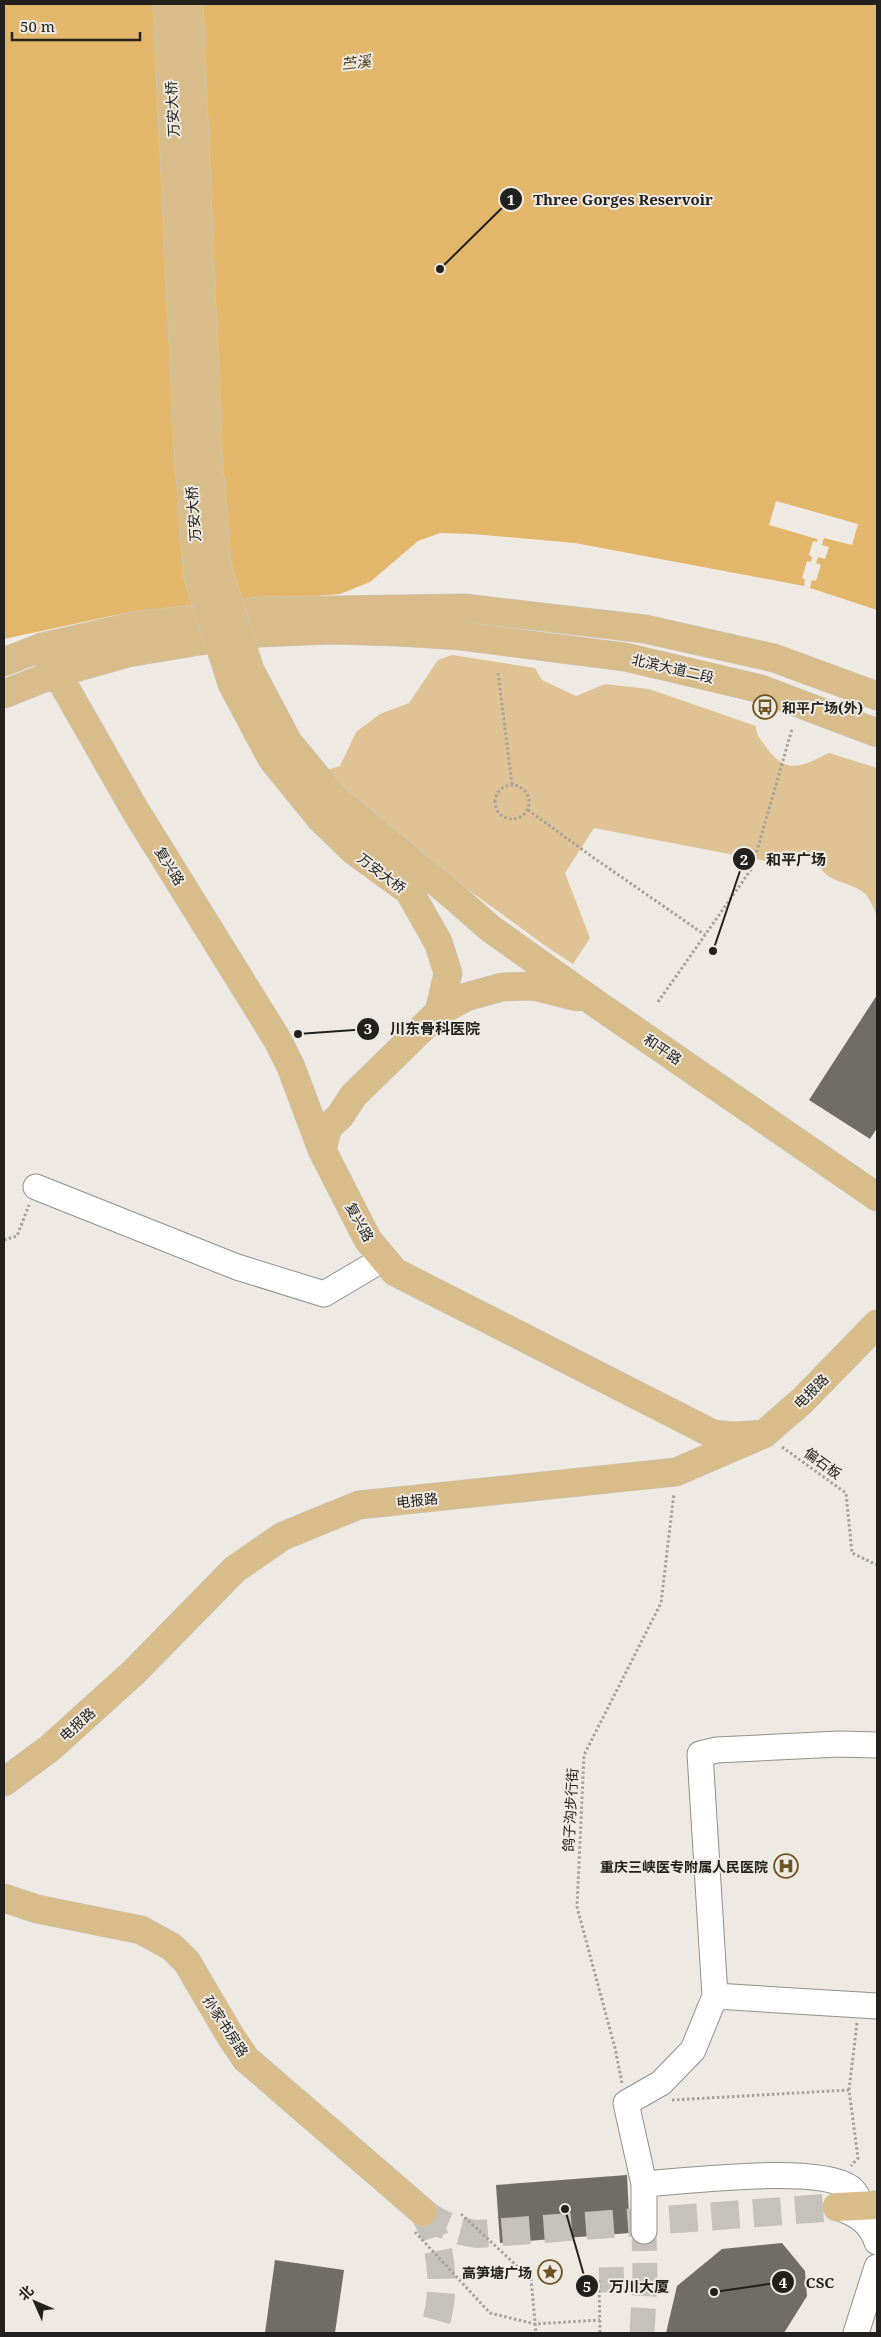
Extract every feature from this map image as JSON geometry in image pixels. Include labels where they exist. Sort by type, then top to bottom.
[{"type":"main road","name":"万安大桥","points":[[167,4],[189,461],[198,576],[232,684],[272,759],[320,818],[354,851],[409,891],[438,942],[448,973],[439,1012]]},
{"type":"main road","name":"万安大桥","points":[[189,4],[208,444],[217,566],[250,670],[288,742],[334,798],[452,896]]},
{"type":"main road","points":[[4,662],[42,647],[135,626],[264,611],[465,608],[645,630],[774,658],[877,696]]},
{"type":"main road","name":"北滨大道二段","points":[[4,694],[57,673],[128,652],[260,633],[331,630],[461,636],[625,657],[761,689],[877,733]]},
{"type":"main road","name":"复兴路","points":[[42,647],[135,810],[277,1039],[291,1067],[322,1150],[368,1240],[395,1272],[713,1434],[735,1436],[764,1434]]},
{"type":"main road","name":"和平路","points":[[452,896],[491,929],[591,1000],[877,1197]]},
{"type":"main road","points":[[322,1150],[328,1127],[340,1116],[353,1096],[439,1012],[466,998],[502,987],[533,986],[591,1000]]},
{"type":"main road","points":[[291,1067],[310,1090],[328,1100],[353,1096]]},
{"type":"main road","name":"电报路","points":[[4,1782],[50,1748],[133,1673],[235,1568],[283,1536],[359,1505],[679,1471],[764,1434],[802,1401],[877,1324]]},
{"type":"main road","points":[[678,1417],[698,1434],[701,1445],[696,1457],[679,1471]]},
{"type":"main road","name":"孙家书房路","points":[[4,1898],[37,1909],[141,1930],[172,1947],[187,1962],[246,2059],[416,2219]]},
{"type":"street","points":[[36,1187],[237,1267],[324,1294],[384,1259]]},
{"type":"street","points":[[644,2232],[644,2184],[626,2103],[661,2083],[693,2050],[715,1996],[700,1754],[717,1750],[820,1744],[877,1745]]},
{"type":"street","points":[[715,1996],[869,2006]]},
{"type":"street","points":[[644,2184],[784,2175],[854,2199],[859,2216],[869,2226],[877,2242]]},
{"type":"street","points":[[856,2333],[877,2267]]},
{"type":"street","points":[[862,2333],[877,2286]]},
{"type":"path","points":[[498,673],[512,784]]},
{"type":"path","points":[[658,1002],[752,868],[792,729]]},
{"type":"path","points":[[512,784],[520,786],[527,792],[530,800],[528,810],[522,817],[513,820],[503,818],[497,810],[495,801],[497,793],[504,786],[512,784]]},
{"type":"path","points":[[528,810],[705,935]]},
{"type":"path","points":[[4,1240],[17,1236],[36,1187]]},
{"type":"path","name":"偏石板","points":[[764,1434],[846,1494],[852,1553],[877,1565]]},
{"type":"path","name":"鸽子沟步行街","points":[[626,2103],[615,2048],[577,1907],[584,1755],[662,1603],[679,1471]]},
{"type":"path","points":[[854,2199],[858,2158],[849,2090],[869,2006]]},
{"type":"path","points":[[665,2101],[849,2090]]},
{"type":"path","points":[[461,2214],[531,2279],[536,2333]]},
{"type":"path","points":[[416,2219],[490,2313],[535,2324],[600,2320]]},
{"type":"path","points":[[599,2280],[600,2333]]},
{"type":"shaded area","points":[[452,655],[535,668],[542,680],[576,696],[605,684],[649,689],[756,726],[758,735],[766,747],[781,762],[788,765],[795,766],[811,762],[829,753],[877,768],[877,916],[863,892],[829,876],[819,865],[815,856],[800,852],[771,862],[594,828],[565,873],[590,938],[573,964],[476,896],[432,862],[388,827],[326,770],[340,766],[356,732],[380,714],[409,703],[438,660]]},
{"type":"water","name":"苎溪","points":[[4,4],[877,4],[877,610],[804,586],[575,543],[440,533],[418,541],[370,582],[340,594],[116,615],[4,639]]},
{"type":"pier","points":[[776,501],[858,524],[852,545],[824,538],[822,545],[829,547],[825,559],[818,557],[816,563],[821,565],[816,581],[812,580],[810,588],[804,586],[805,579],[802,578],[807,561],[811,562],[812,557],[809,555],[813,541],[817,542],[817,539],[769,525]]},
{"type":"building","points":[[877,995],[877,1128],[870,1139],[809,1100]]},
{"type":"building","points":[[627,2175],[630,2233],[500,2243],[496,2185]]},
{"type":"building","points":[[782,2243],[805,2271],[807,2296],[784,2333],[666,2333],[677,2286],[722,2249]]},
{"type":"building","points":[[275,2260],[344,2270],[335,2333],[265,2333]]},
{"type":"tunnel","points":[[423,2212],[448,2227],[477,2234],[837,2207]]},
{"type":"tunnel","points":[[423,2212],[435,2239],[441,2271],[440,2304],[432,2333]]},
{"type":"tunnel","points":[[599,2280],[645,2279],[644,2231]]},
{"type":"tunnel","points":[[642,2333],[645,2279]]},
{"type":"place","name":"Three Gorges Reservoir","points":[[440,269]]},
{"type":"place","name":"和平广场(外)","points":[[765,707]]},
{"type":"place","name":"和平广场","points":[[713,951]]},
{"type":"place","name":"川东骨科医院","points":[[298,1034]]},
{"type":"place","name":"重庆三峡医专附属人民医院","points":[[786,1866]]},
{"type":"place","name":"万川大厦","points":[[565,2209]]},
{"type":"place","name":"高笋塘广场","points":[[550,2272]]},
{"type":"place","name":"CSC","points":[[714,2292]]}]
